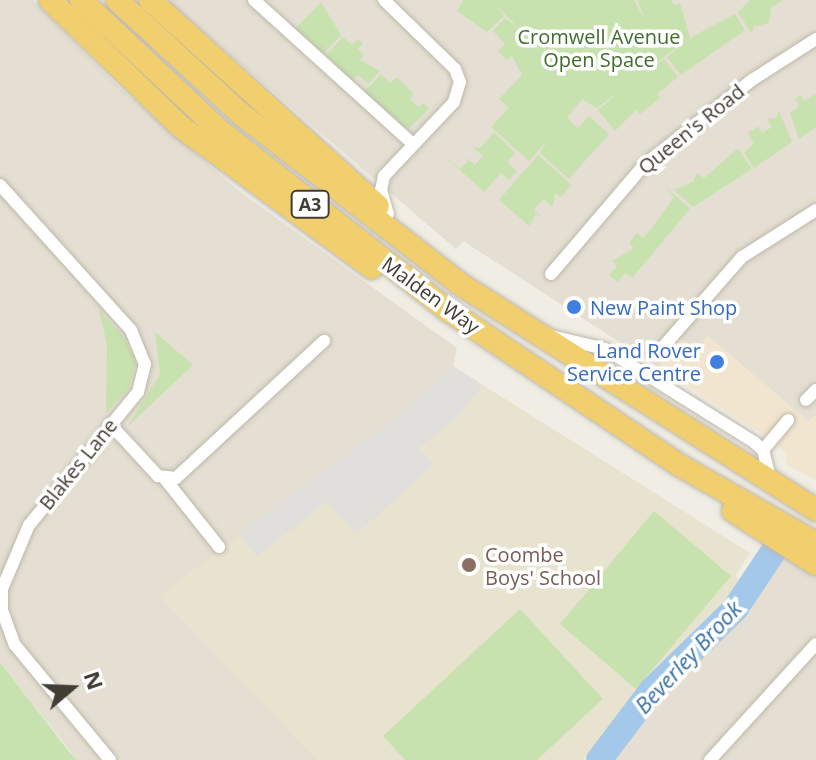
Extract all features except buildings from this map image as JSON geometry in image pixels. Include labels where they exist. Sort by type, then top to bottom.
[{"type":"highway","points":[[50,0],[156,104],[232,169],[342,249],[446,309]]},
{"type":"highway","name":"Malden Way","points":[[81,0],[220,131],[446,309],[679,465],[816,543]]},
{"type":"highway","name":"Malden Way","points":[[117,0],[241,114],[460,284],[816,510]]},
{"type":"highway","points":[[150,0],[388,214],[460,284]]},
{"type":"highway","name":"A3","points":[[679,465],[723,505],[816,564]]},
{"type":"highway","name":"A3","points":[[778,488],[816,503]]},
{"type":"street","points":[[254,0],[413,144]]},
{"type":"street","points":[[384,0],[458,76],[454,102],[413,144],[381,184],[388,214]]},
{"type":"street","name":"Queen's Road","points":[[551,274],[644,165],[735,92],[816,39]]},
{"type":"street","name":"Blakes Lane","points":[[0,185],[140,346],[143,379],[29,525],[7,571],[2,610],[27,662],[110,760]]},
{"type":"street","points":[[662,348],[742,257],[816,210]]},
{"type":"street","name":"Malden Way","points":[[540,335],[605,349],[763,450]]},
{"type":"street","points":[[165,479],[183,473],[324,341]]},
{"type":"street","points":[[806,400],[816,390]]},
{"type":"street","points":[[778,488],[763,450],[788,420]]},
{"type":"street","points":[[110,424],[165,479],[219,547]]},
{"type":"street","points":[[710,760],[816,644]]},
{"type":"shaded area","points":[[0,0],[33,0],[119,87],[240,192],[457,348],[453,366],[397,419],[160,596],[318,760],[77,760],[0,662]]},
{"type":"shaded area","points":[[166,0],[816,0],[816,416],[809,422],[708,336],[697,351],[680,339],[658,367],[463,241],[456,249]]},
{"type":"shaded area","points":[[708,336],[808,421],[816,416],[816,480],[787,465],[785,452],[761,433],[658,367],[680,339],[697,350]]},
{"type":"shaded area","name":"Coombe Boys' School","points":[[453,366],[750,553],[735,576],[742,582],[583,760],[318,760],[159,596],[397,419]]},
{"type":"shaded area","points":[[453,366],[483,385],[455,419],[419,448],[434,464],[357,534],[326,502],[256,557],[239,533],[396,419]]},
{"type":"shaded area","points":[[782,554],[816,575],[816,760],[604,760],[657,696],[731,629]]},
{"type":"green space","name":"Cromwell Avenue Open Space","points":[[463,0],[634,0],[644,19],[638,0],[671,0],[674,5],[680,3],[690,38],[735,14],[745,30],[681,75],[667,57],[687,40],[641,74],[664,59],[678,77],[657,94],[660,98],[640,114],[636,110],[615,131],[598,110],[621,90],[597,108],[582,99],[567,118],[578,128],[589,116],[609,134],[569,179],[540,153],[548,140],[529,161],[491,127],[509,108],[499,99],[522,75],[512,56],[507,60],[498,51],[505,44],[493,31],[505,18],[519,29],[496,5],[504,16],[487,32],[457,11]]},
{"type":"green space","points":[[750,0],[783,0],[771,8],[769,23],[753,27],[752,34],[738,12]]},
{"type":"green space","points":[[321,2],[341,35],[324,53],[295,29]]},
{"type":"green space","points":[[343,37],[352,45],[358,39],[363,43],[358,49],[364,55],[360,60],[380,71],[368,84],[358,75],[352,81],[326,55]]},
{"type":"green space","points":[[381,74],[390,83],[397,77],[414,94],[410,99],[418,107],[424,103],[429,109],[408,129],[364,92]]},
{"type":"green space","points":[[816,94],[816,127],[799,139],[790,113],[799,106],[795,99],[800,95],[804,101]]},
{"type":"green space","points":[[779,111],[792,142],[754,168],[744,152],[754,144],[748,133],[758,126],[762,133],[772,127],[767,119],[776,118]]},
{"type":"green space","points":[[494,132],[515,153],[507,162],[517,171],[509,180],[501,173],[484,192],[441,153],[460,169],[468,161],[464,156],[475,165],[483,156],[472,147],[480,148]]},
{"type":"green space","points":[[738,148],[752,169],[693,207],[674,190],[693,182],[697,173],[704,178]]},
{"type":"green space","points":[[538,155],[572,185],[561,197],[555,193],[553,207],[543,199],[534,210],[543,218],[536,214],[529,226],[499,200]]},
{"type":"green space","points":[[665,186],[690,209],[632,278],[625,273],[618,282],[609,275],[617,266],[612,261],[634,248],[629,243],[637,233],[643,238],[674,197]]},
{"type":"green space","points":[[99,310],[125,338],[136,363],[129,388],[106,413],[107,345]]},
{"type":"green space","points":[[155,332],[193,365],[128,426],[160,374]]},
{"type":"green space","points":[[654,511],[731,576],[636,689],[560,624]]},
{"type":"green space","points":[[520,609],[603,699],[537,760],[405,760],[383,736]]},
{"type":"green space","points":[[0,662],[67,749],[77,760],[0,760]]},
{"type":"waterway","name":"Beverley Brook","points":[[599,760],[652,690],[735,609],[773,552]]},
{"type":"place","name":"New Paint Shop","points":[[574,307]]},
{"type":"place","name":"Land Rover Service Centre","points":[[717,362]]},
{"type":"place","name":"Coombe Boys' School","points":[[469,565]]}]
